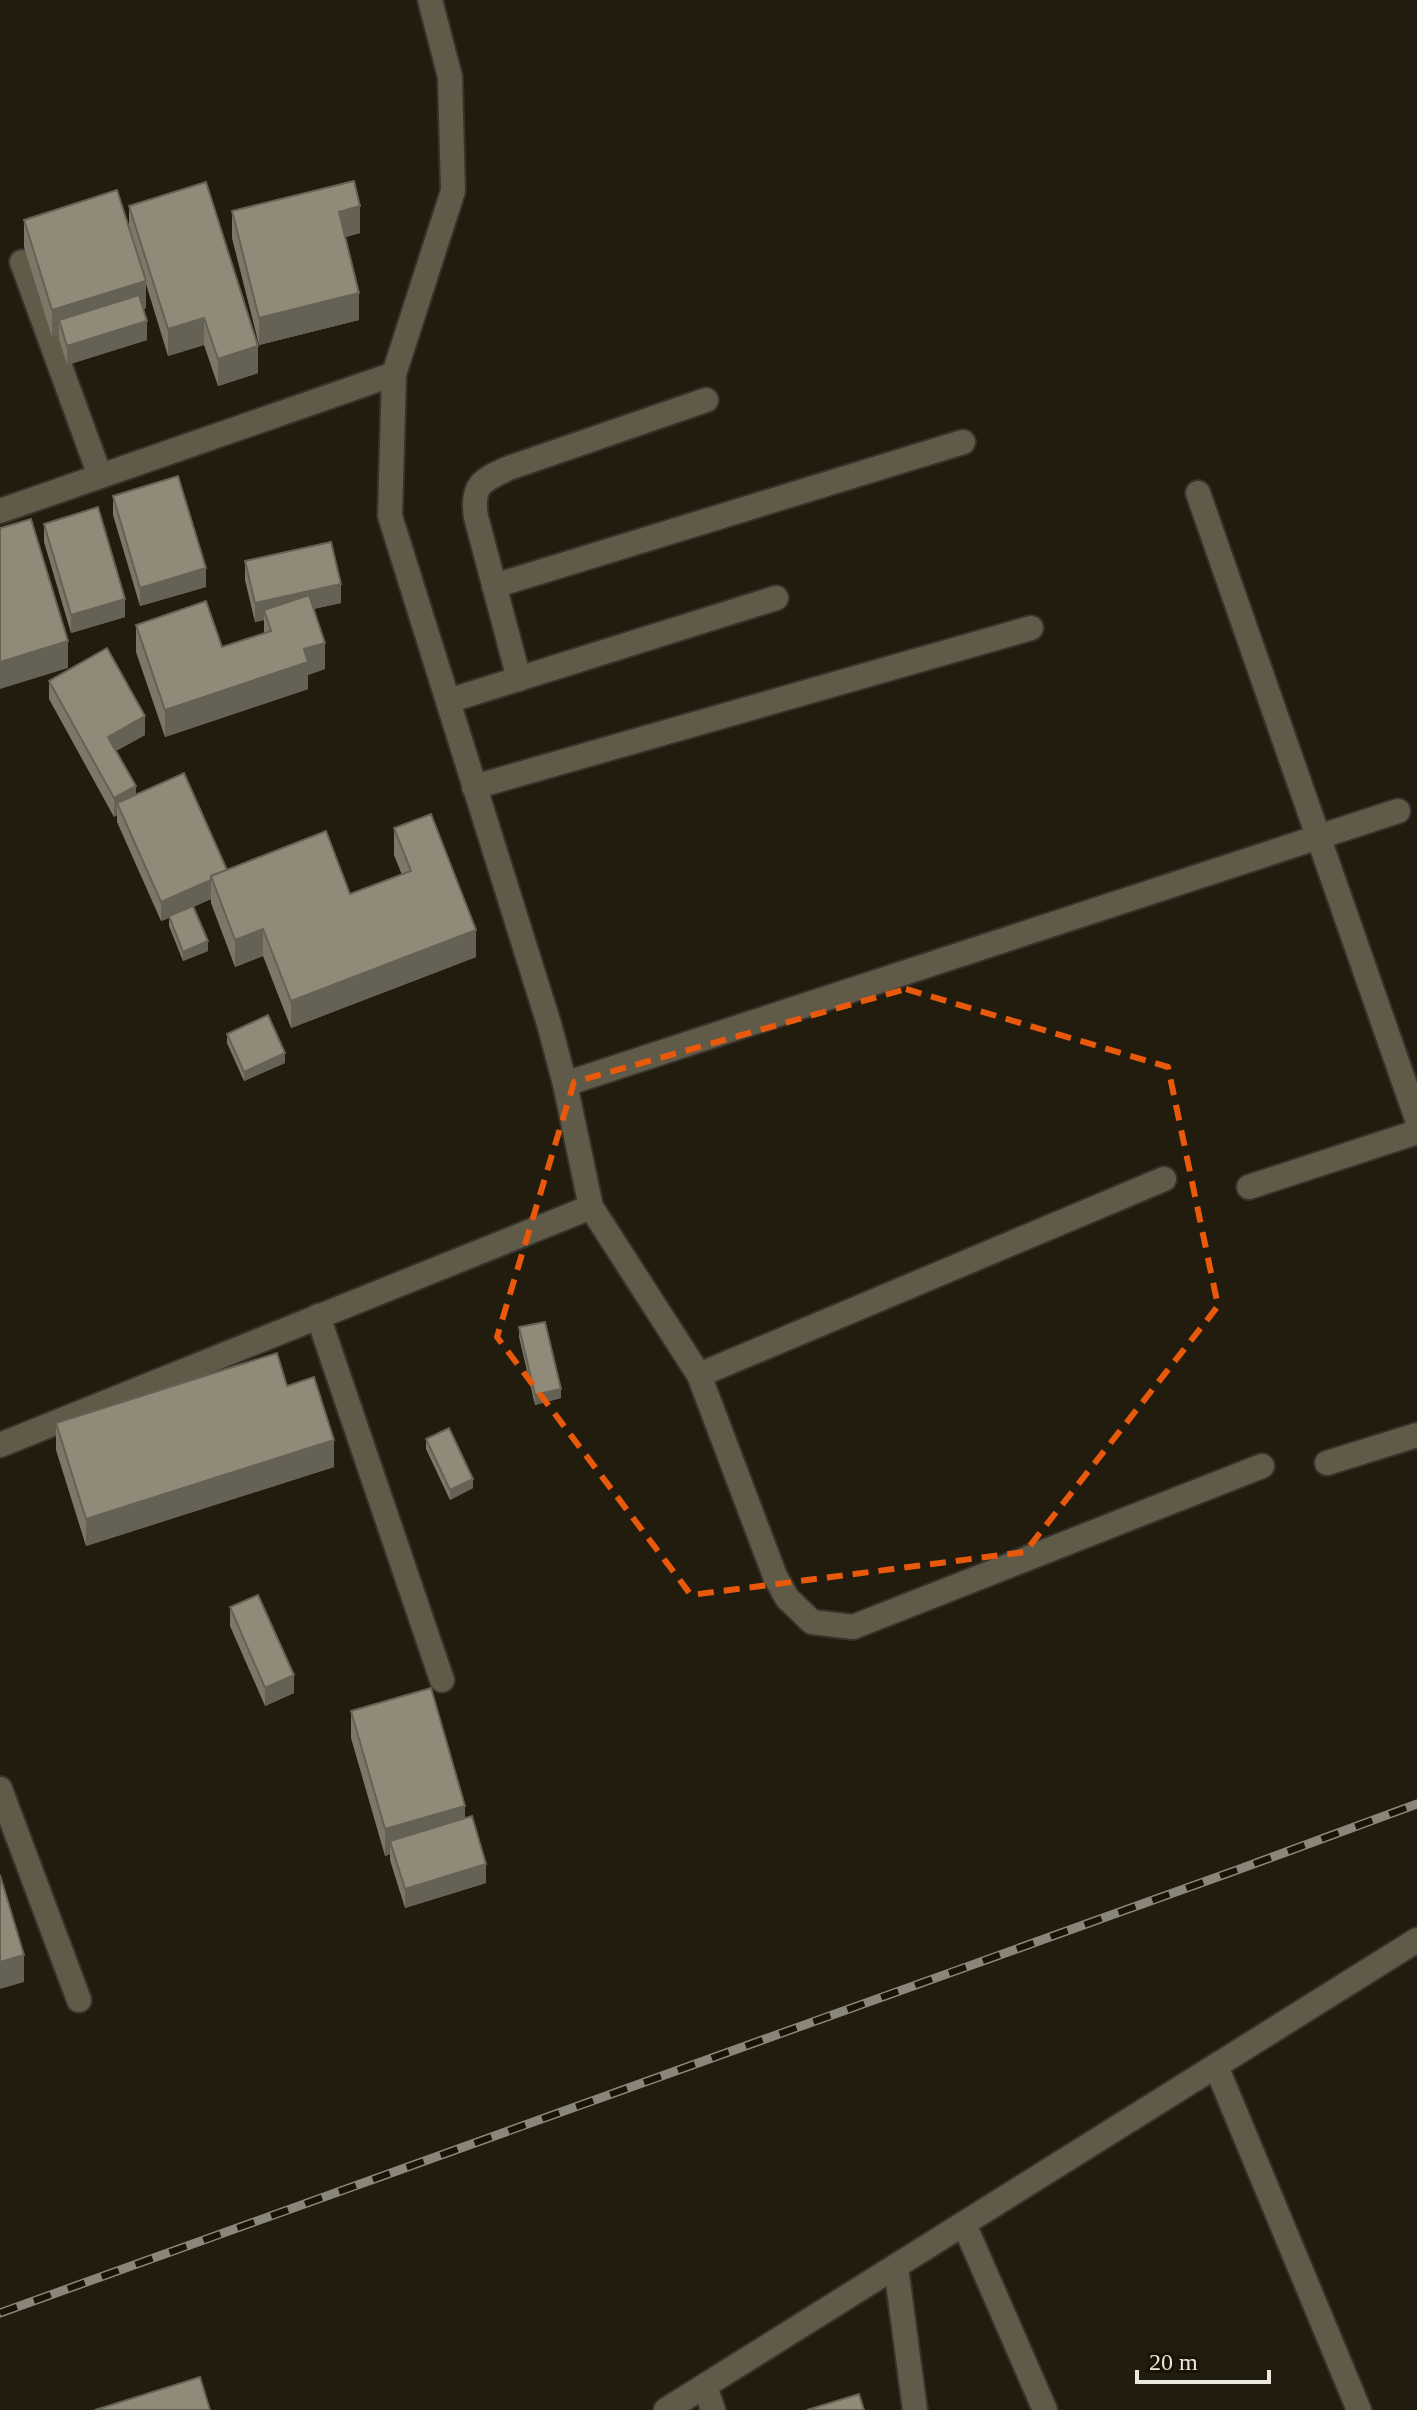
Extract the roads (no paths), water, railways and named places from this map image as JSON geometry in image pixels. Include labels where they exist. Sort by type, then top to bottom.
[{"type":"street","points":[[430,0],[450,77],[453,191],[394,374],[390,516],[549,1024],[591,1207],[699,1375],[775,1576],[787,1598],[812,1622],[853,1627],[1262,1466]]},
{"type":"street","points":[[22,262],[100,476]]},
{"type":"street","points":[[0,511],[394,374]]},
{"type":"street","points":[[519,679],[476,517],[473,499],[485,479],[706,400]]},
{"type":"street","points":[[494,586],[963,442]]},
{"type":"street","points":[[1198,493],[1417,1119]]},
{"type":"street","points":[[448,701],[776,598]]},
{"type":"street","points":[[474,787],[1031,628]]},
{"type":"street","points":[[565,1084],[1398,811]]},
{"type":"street","points":[[1249,1187],[1417,1132]]},
{"type":"street","points":[[699,1375],[1164,1179]]},
{"type":"street","points":[[0,1445],[591,1207]]},
{"type":"street","points":[[318,1316],[442,1680]]},
{"type":"street","points":[[1327,1463],[1417,1435]]},
{"type":"street","points":[[0,1789],[79,2000]]},
{"type":"street","points":[[666,2410],[1417,1940]]},
{"type":"street","points":[[1216,2066],[1359,2410]]},
{"type":"street","points":[[964,2224],[1045,2410]]},
{"type":"street","points":[[896,2267],[915,2410]]},
{"type":"street","points":[[705,2386],[713,2410]]},
{"type":"railway","points":[[0,2313],[1417,1804]]}]
